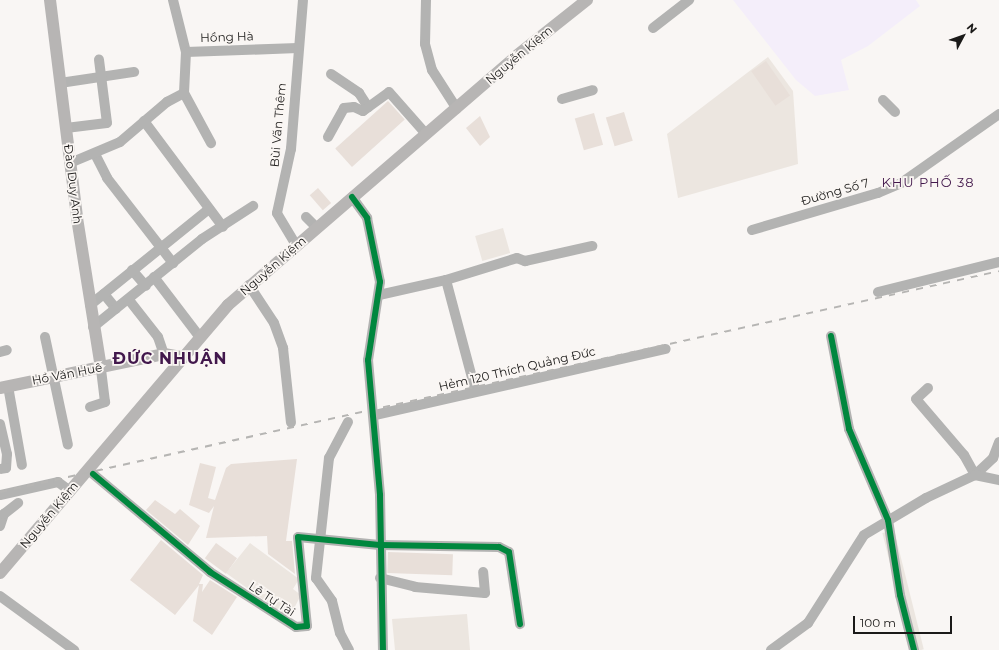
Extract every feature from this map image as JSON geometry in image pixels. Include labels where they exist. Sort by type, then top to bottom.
[{"type":"main road","name":"Đào Duy Anh","points":[[50,0],[70,163],[93,327],[101,368]]},
{"type":"main road","name":"Nguyễn Kiệm","points":[[0,573],[199,336],[249,284],[587,0]]},
{"type":"main road","name":"Hồ Văn Huê","points":[[4,387],[164,354],[181,357]]},
{"type":"street","name":"Hồng Hà","points":[[173,0],[186,52],[298,48]]},
{"type":"street","name":"Bùi Văn Thêm","points":[[296,245],[277,213],[291,149],[303,0]]},
{"type":"street","points":[[426,0],[425,44],[432,70],[457,109]]},
{"type":"street","points":[[653,28],[689,0]]},
{"type":"street","points":[[186,52],[184,93],[211,143]]},
{"type":"street","points":[[66,128],[107,123],[99,60]]},
{"type":"street","points":[[60,83],[102,78],[134,72]]},
{"type":"street","points":[[331,74],[359,93],[368,108]]},
{"type":"street","points":[[562,99],[593,90]]},
{"type":"street","points":[[328,137],[344,108],[354,107],[363,111],[389,92],[426,134]]},
{"type":"street","points":[[70,163],[95,154],[120,142],[144,121],[184,93]]},
{"type":"street","points":[[883,100],[894,112]]},
{"type":"street","name":"Đường Số 7","points":[[752,230],[878,193],[901,183],[999,114]]},
{"type":"street","points":[[144,121],[223,227]]},
{"type":"street","points":[[95,154],[107,178],[173,262]]},
{"type":"street","points":[[352,197],[367,218],[380,282],[379,295],[368,344],[375,415],[380,495],[380,578],[383,650]]},
{"type":"street","points":[[93,327],[129,300],[146,286],[154,277],[202,239],[223,227],[253,206]]},
{"type":"street","points":[[90,305],[209,209]]},
{"type":"street","points":[[306,216],[317,228]]},
{"type":"street","points":[[191,224],[202,239]]},
{"type":"street","points":[[379,295],[446,280],[517,258],[524,261],[592,246]]},
{"type":"street","points":[[878,292],[999,262]]},
{"type":"street","points":[[132,270],[146,286]]},
{"type":"street","points":[[154,277],[199,336]]},
{"type":"street","points":[[446,280],[474,385]]},
{"type":"street","points":[[249,284],[274,323],[283,348],[291,423]]},
{"type":"street","points":[[104,294],[116,309]]},
{"type":"street","points":[[129,300],[158,338],[164,354]]},
{"type":"street","points":[[831,336],[847,424],[888,520],[900,595],[914,650]]},
{"type":"street","points":[[46,337],[68,445]]},
{"type":"street","name":"Hẻm 120 Thích Quảng Đức","points":[[375,415],[557,370],[666,348]]},
{"type":"street","points":[[90,407],[105,402],[101,368]]},
{"type":"street","points":[[4,387],[22,465]]},
{"type":"street","points":[[928,388],[916,399],[964,455],[975,475],[999,480]]},
{"type":"street","points":[[348,422],[329,458],[316,578],[332,601],[340,633],[349,650]]},
{"type":"street","points":[[0,424],[7,454],[6,468],[1,469]]},
{"type":"street","points":[[771,650],[808,623],[864,535],[888,520],[975,475],[993,458],[999,442]]},
{"type":"street","name":"Lê Tự Tài","points":[[94,474],[210,572],[296,627],[307,626],[298,537],[321,538],[380,545],[499,547],[509,552],[520,624]]},
{"type":"street","points":[[0,495],[58,482],[70,491]]},
{"type":"street","points":[[0,526],[4,514],[18,503]]},
{"type":"street","points":[[380,578],[415,587],[485,593],[483,572]]},
{"type":"street","points":[[0,596],[74,650]]},
{"type":"shaded area","points":[[733,0],[916,0],[920,6],[868,46],[841,60],[849,90],[815,96],[796,80]]},
{"type":"shaded area","points":[[768,57],[793,91],[798,164],[678,198],[667,134]]},
{"type":"shaded area","points":[[503,228],[510,253],[482,261],[475,236]]},
{"type":"shaded area","points":[[894,530],[924,649],[912,650],[882,533]]},
{"type":"shaded area","points":[[250,543],[299,579],[293,589],[301,595],[289,618],[226,573]]},
{"type":"shaded area","points":[[467,614],[470,650],[395,650],[392,619]]},
{"type":"building","points":[[766,61],[790,95],[775,106],[751,71]]},
{"type":"building","points":[[388,101],[405,120],[352,167],[335,149]]},
{"type":"building","points":[[624,112],[633,141],[615,146],[606,118]]},
{"type":"building","points":[[594,113],[603,145],[584,150],[575,119]]},
{"type":"building","points":[[480,116],[490,137],[480,146],[466,128]]},
{"type":"building","points":[[318,188],[331,203],[323,210],[310,195]]},
{"type":"building","points":[[297,459],[286,541],[292,541],[295,574],[268,554],[267,536],[206,538],[214,506],[209,513],[189,505],[200,463],[216,467],[208,498],[215,500],[226,468],[231,464]]},
{"type":"building","points":[[155,500],[175,514],[180,509],[200,526],[188,545],[146,510]]},
{"type":"building","points":[[161,540],[203,575],[199,584],[203,584],[202,592],[210,580],[237,597],[212,635],[193,621],[199,585],[175,615],[130,580]]},
{"type":"building","points":[[216,543],[237,558],[226,574],[205,558]]},
{"type":"building","points":[[388,552],[453,554],[452,575],[387,573]]},
{"type":"railway","points":[[0,492],[999,271]]},
{"type":"cycle path","points":[[352,197],[367,218],[380,282],[368,360],[380,495],[383,650]]},
{"type":"cycle path","points":[[831,336],[849,429],[888,520],[900,595],[914,650]]},
{"type":"cycle path","points":[[93,474],[210,572],[296,627],[307,626],[298,537],[380,545],[499,547],[509,552],[520,624]]},
{"type":"district","name":"KHU PHỐ 38","points":[[928,182]]},
{"type":"district","name":"ĐỨC NHUẬN","points":[[170,359]]}]
